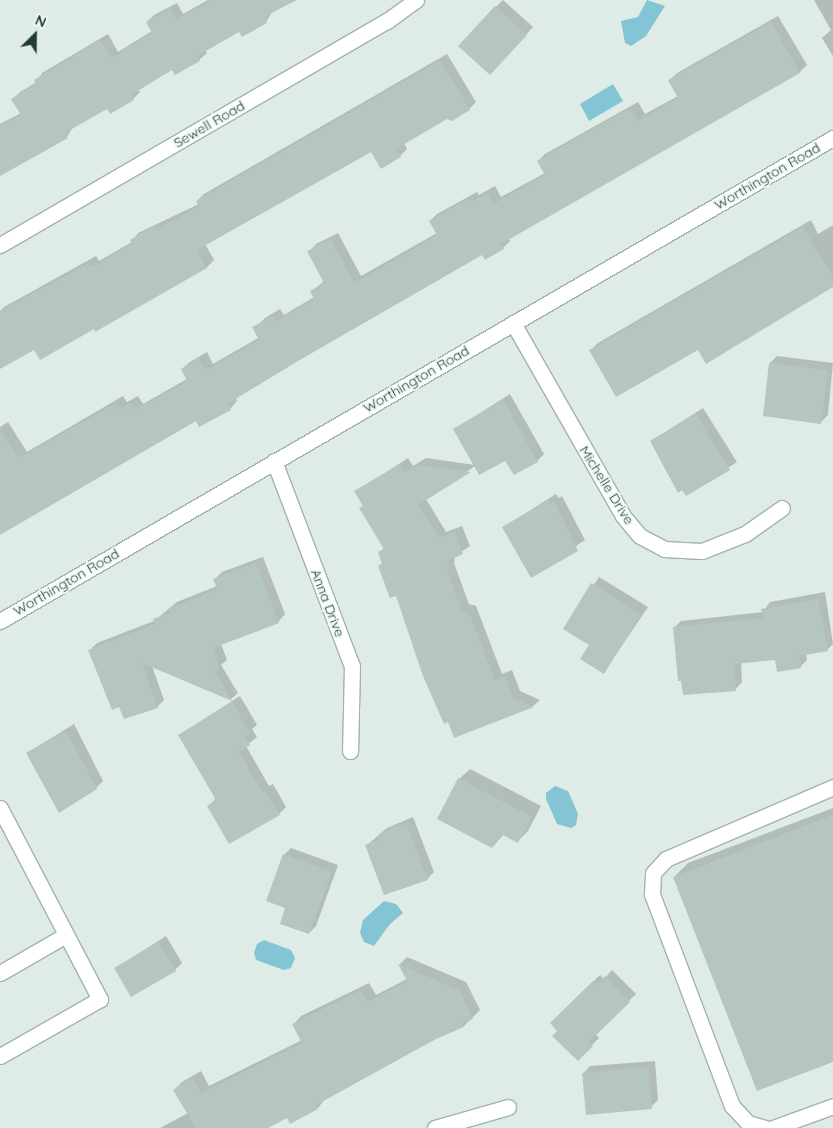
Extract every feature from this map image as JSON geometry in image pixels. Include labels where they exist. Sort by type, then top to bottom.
[{"type":"street","name":"Sewell Road","points":[[0,245],[387,21],[416,0]]},
{"type":"street","name":"Worthington Road","points":[[0,621],[833,138]]},
{"type":"street","name":"Michelle Drive","points":[[513,323],[623,516],[640,536],[664,549],[702,551],[723,546],[745,534],[782,508]]},
{"type":"street","name":"Anna Drive","points":[[274,461],[352,666],[350,751]]},
{"type":"street","points":[[765,1128],[748,1123],[732,1106],[652,894],[654,874],[666,859],[833,787]]},
{"type":"street","points":[[0,808],[100,999],[0,1056]]},
{"type":"street","points":[[0,973],[66,935]]},
{"type":"street","points":[[773,1128],[833,1106]]},
{"type":"street","points":[[435,1128],[508,1107]]},
{"type":"water","points":[[647,0],[665,6],[646,36],[631,46],[625,43],[621,21],[638,17]]},
{"type":"water","points":[[613,84],[623,101],[589,121],[580,104]]},
{"type":"water","points":[[555,786],[568,791],[578,814],[576,825],[571,828],[557,824],[546,799],[546,793]]},
{"type":"water","points":[[384,901],[396,904],[403,913],[390,924],[374,946],[364,942],[360,933],[363,920]]},
{"type":"water","points":[[264,940],[291,950],[295,958],[291,968],[284,970],[256,960],[254,953],[257,944]]},
{"type":"building","points":[[212,0],[296,0],[264,17],[267,23],[242,37],[239,32],[197,56],[200,61],[175,75],[172,70],[131,95],[134,100],[110,114],[107,109],[65,133],[68,138],[0,176],[0,126],[21,115],[11,99],[36,84],[34,80],[100,40],[111,58],[152,33],[146,22],[170,9],[176,20]]},
{"type":"building","points":[[495,6],[527,35],[490,75],[458,46]]},
{"type":"building","points":[[771,22],[800,73],[501,244],[504,249],[485,260],[482,255],[298,361],[227,404],[231,410],[199,427],[196,421],[0,535],[0,428],[19,458],[116,403],[119,409],[131,402],[135,410],[187,381],[181,369],[199,358],[206,370],[259,340],[252,327],[273,316],[276,322],[314,299],[310,291],[324,283],[307,251],[331,239],[354,283],[437,235],[429,221],[469,198],[471,202],[487,193],[493,204],[545,175],[537,161],[630,108],[638,121],[678,98],[668,80]]},
{"type":"building","points":[[440,60],[470,110],[452,121],[447,119],[396,149],[401,157],[381,169],[371,152],[197,250],[207,268],[95,332],[94,329],[40,360],[34,350],[0,369],[0,311],[89,263],[92,267],[132,244],[130,240],[155,225],[158,229],[199,206],[196,201]]},
{"type":"building","points":[[803,227],[833,277],[833,287],[706,364],[698,350],[616,397],[589,350]]},
{"type":"building","points":[[769,363],[828,370],[821,424],[763,416]]},
{"type":"building","points":[[503,400],[538,462],[514,475],[505,461],[479,475],[453,429]]},
{"type":"building","points":[[696,414],[730,470],[686,496],[682,490],[678,493],[650,441]]},
{"type":"building","points":[[400,464],[405,472],[418,465],[471,472],[418,505],[439,538],[455,532],[463,554],[447,561],[450,568],[447,570],[462,611],[469,613],[495,680],[505,676],[513,698],[534,707],[454,738],[448,722],[444,724],[423,676],[396,596],[390,598],[378,566],[382,564],[378,552],[384,549],[359,508],[363,506],[354,491]]},
{"type":"building","points":[[549,500],[551,504],[555,502],[578,551],[531,578],[502,527]]},
{"type":"building","points":[[256,563],[279,623],[213,648],[220,668],[214,671],[232,701],[142,663],[158,708],[124,719],[119,707],[112,710],[88,650],[155,624],[153,619],[170,613],[168,609],[217,589],[213,579]]},
{"type":"building","points":[[591,583],[641,614],[604,674],[580,659],[589,645],[563,629]]},
{"type":"building","points":[[818,599],[828,651],[799,656],[801,668],[777,672],[775,660],[735,664],[736,691],[683,695],[681,681],[678,681],[673,627],[763,618],[761,609]]},
{"type":"building","points":[[232,702],[250,733],[245,736],[250,745],[239,752],[262,792],[265,791],[280,815],[229,844],[207,806],[216,800],[178,735]]},
{"type":"building","points":[[66,731],[97,789],[59,813],[26,753]]},
{"type":"building","points":[[458,778],[532,817],[518,843],[503,835],[492,848],[437,819]]},
{"type":"building","points":[[833,815],[833,1062],[757,1091],[673,877]]},
{"type":"building","points":[[406,823],[428,880],[384,895],[365,845],[380,839],[379,834]]},
{"type":"building","points":[[283,854],[332,872],[309,934],[280,924],[285,908],[266,901]]},
{"type":"building","points":[[159,942],[176,971],[131,997],[114,968]]},
{"type":"building","points":[[398,964],[459,990],[473,1019],[462,1024],[464,1027],[436,1039],[316,1105],[318,1109],[290,1124],[287,1118],[268,1128],[196,1128],[173,1090],[193,1078],[201,1093],[302,1043],[292,1024],[361,990],[368,1002],[407,981]]},
{"type":"building","points":[[605,976],[630,1002],[589,1042],[593,1046],[578,1061],[552,1036],[557,1031],[550,1023],[593,981],[596,985]]},
{"type":"building","points":[[648,1067],[652,1109],[586,1115],[582,1073]]}]
